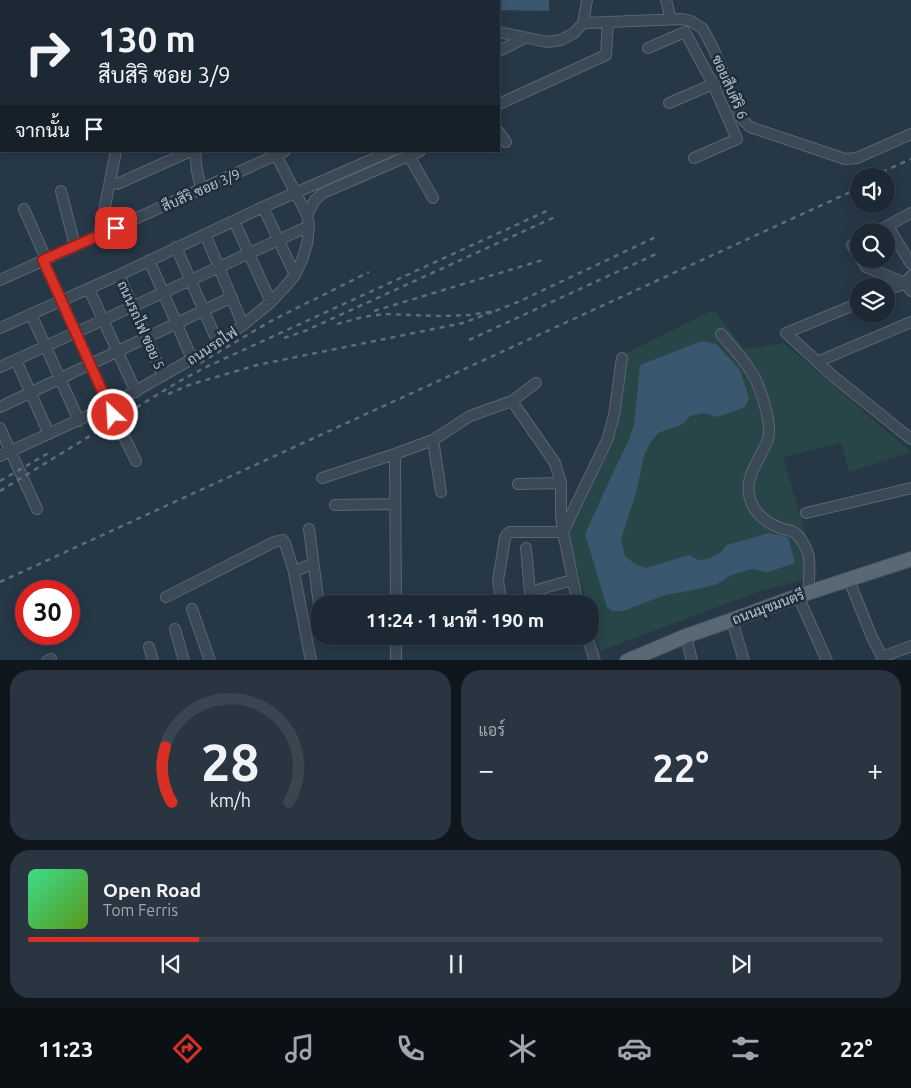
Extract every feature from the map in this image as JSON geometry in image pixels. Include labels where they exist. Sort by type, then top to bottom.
[{"type":"main road","name":"ถนนมุขมนตรี","points":[[627,660],[683,637],[803,594],[911,559]]},
{"type":"street","points":[[500,32],[546,42],[561,40],[574,33],[583,23],[587,0]]},
{"type":"street","points":[[666,0],[671,19]]},
{"type":"street","name":"ซอยสืบศิริ 6","points":[[583,23],[671,19],[691,21],[702,29],[713,48],[742,119],[750,127],[845,159],[857,158],[911,134]]},
{"type":"street","points":[[500,104],[606,55],[608,22]]},
{"type":"street","points":[[648,48],[685,32],[713,84],[737,139],[694,158]]},
{"type":"street","points":[[500,50],[525,38]]},
{"type":"street","points":[[670,102],[726,79]]},
{"type":"street","points":[[500,133],[506,142]]},
{"type":"street","points":[[98,236],[116,152]]},
{"type":"street","points":[[116,184],[189,152]]},
{"type":"street","points":[[195,152],[201,190]]},
{"type":"street","points":[[0,328],[234,220],[389,152]]},
{"type":"street","points":[[307,215],[315,200],[323,193],[418,152]]},
{"type":"street","name":"สืบสิริ ซอย 3/9","points":[[0,280],[279,153]]},
{"type":"street","name":"ถนนรถไฟ","points":[[0,456],[109,406],[192,359],[243,325],[271,302],[284,288],[295,275],[302,260],[307,244],[309,226],[307,215],[279,153]]},
{"type":"street","points":[[409,156],[433,198]]},
{"type":"street","points":[[61,191],[74,246]]},
{"type":"street","points":[[263,207],[295,275]]},
{"type":"street","points":[[24,209],[90,365],[136,461]]},
{"type":"street","points":[[893,223],[911,213]]},
{"type":"street","points":[[234,220],[271,302]]},
{"type":"street","points":[[0,367],[309,226]]},
{"type":"street","points":[[205,234],[243,325]]},
{"type":"street","points":[[895,238],[911,264]]},
{"type":"street","points":[[176,247],[218,343]]},
{"type":"street","points":[[149,260],[192,359]]},
{"type":"street","points":[[869,268],[909,283]]},
{"type":"street","name":"ถนนรถไฟ ซอย 5","points":[[118,275],[163,376]]},
{"type":"street","points":[[895,288],[909,283]]},
{"type":"street","points":[[88,289],[136,392]]},
{"type":"street","points":[[0,406],[232,298]]},
{"type":"street","points":[[850,307],[786,333],[834,377],[911,440]]},
{"type":"street","points":[[31,314],[79,421]]},
{"type":"street","points":[[817,362],[911,322]]},
{"type":"street","points":[[721,334],[751,370],[760,388],[767,414],[768,437],[757,460],[750,482],[748,490],[751,501],[757,512],[764,519],[793,532],[806,548],[809,558],[803,594],[827,660]]},
{"type":"street","points":[[563,532],[608,438],[614,415],[622,358]]},
{"type":"street","points":[[16,360],[49,434]]},
{"type":"street","points":[[322,478],[432,440],[470,416],[512,401],[536,384]]},
{"type":"street","points":[[512,401],[555,463],[561,483],[563,532],[576,595]]},
{"type":"street","points":[[0,428],[37,509]]},
{"type":"street","points":[[432,440],[442,492]]},
{"type":"street","points":[[395,454],[396,595]]},
{"type":"street","points":[[518,484],[561,483]]},
{"type":"street","points":[[806,513],[911,488]]},
{"type":"street","points":[[335,505],[395,504]]},
{"type":"street","points":[[309,529],[318,595]]},
{"type":"street","points":[[500,595],[498,581],[506,534],[510,532],[563,532]]},
{"type":"street","points":[[166,597],[282,540],[285,542],[294,572],[310,660]]},
{"type":"street","points":[[526,548],[531,595]]},
{"type":"street","points":[[294,572],[313,563]]},
{"type":"street","points":[[530,592],[572,580]]},
{"type":"street","points":[[850,580],[880,659],[911,646]]},
{"type":"street","points":[[192,609],[210,660]]},
{"type":"street","points":[[732,620],[744,660]]},
{"type":"street","points":[[175,629],[184,660]]},
{"type":"street","points":[[683,637],[685,660]]},
{"type":"street","points":[[683,637],[692,660]]},
{"type":"street","points":[[396,645],[396,660]]},
{"type":"street","points":[[590,645],[594,660]]},
{"type":"street","points":[[148,647],[153,660]]},
{"type":"green space","points":[[714,310],[744,349],[784,343],[911,452],[849,472],[841,442],[783,458],[818,575],[755,593],[600,651],[598,645],[599,595],[584,595],[567,533],[591,480],[617,432],[624,354]]},
{"type":"water","points":[[502,0],[549,0],[549,11],[501,10]]},
{"type":"water","points":[[702,341],[716,344],[740,370],[749,398],[745,407],[717,417],[704,413],[690,416],[683,424],[658,433],[650,443],[644,456],[636,493],[621,539],[625,556],[635,564],[646,568],[689,555],[698,560],[708,559],[721,552],[727,545],[769,533],[788,537],[795,563],[768,572],[752,569],[731,575],[717,584],[665,595],[623,611],[613,611],[607,607],[585,534],[629,440],[634,425],[640,365]]},
{"type":"railway","points":[[891,168],[911,159]]},
{"type":"railway","points":[[0,582],[850,192]]},
{"type":"railway","points":[[0,491],[204,368],[551,209]]},
{"type":"railway","points":[[284,338],[305,331],[555,217]]},
{"type":"railway","points":[[337,324],[384,314],[440,316],[469,315],[495,311],[658,236]]},
{"type":"railway","points":[[469,340],[656,254]]},
{"type":"railway","points":[[374,311],[546,259]]},
{"type":"railway","points":[[200,363],[271,321],[369,272]]},
{"type":"railway","points":[[168,394],[189,385],[257,365],[463,323],[495,311]]},
{"type":"railway","points":[[0,481],[52,451]]},
{"type":"route","points":[[113,415],[43,260],[116,228]]}]
